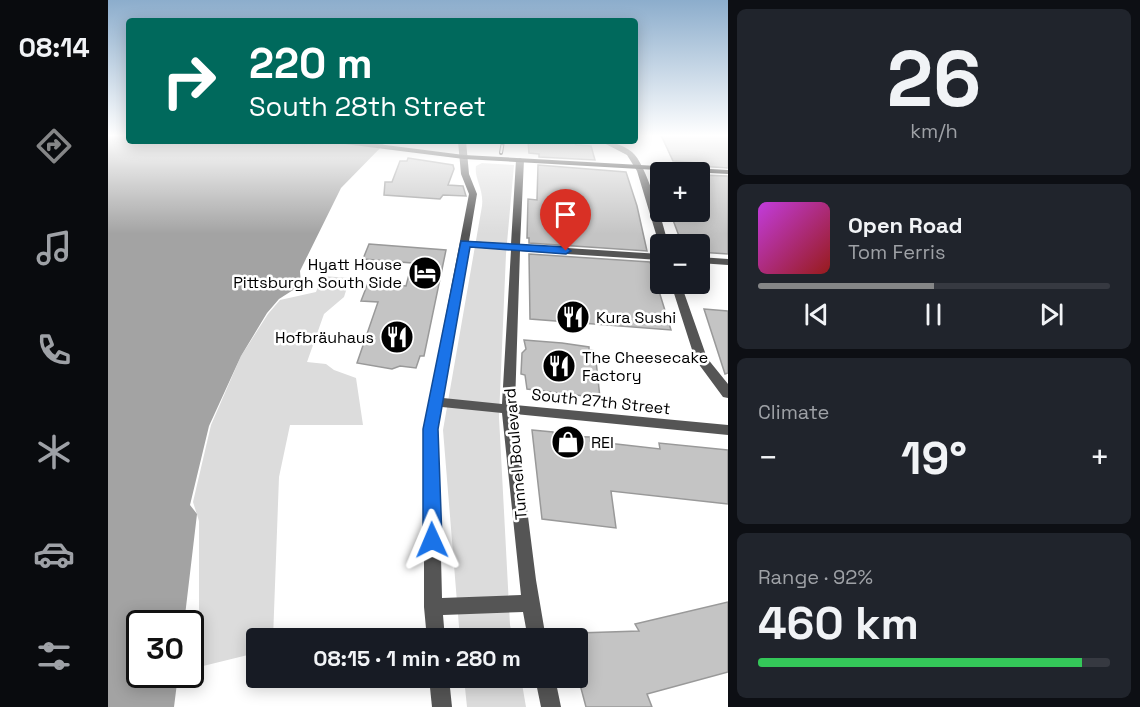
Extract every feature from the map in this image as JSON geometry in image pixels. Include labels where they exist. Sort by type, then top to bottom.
[{"type":"main road","points":[[656,168],[728,172]]},
{"type":"street","points":[[435,628],[431,429],[473,194],[465,168]]},
{"type":"street","name":"Tunnel Boulevard","points":[[520,168],[508,409],[535,628]]},
{"type":"street","points":[[638,168],[661,234]]},
{"type":"street","points":[[465,244],[650,256]]},
{"type":"street","points":[[710,261],[728,262]]},
{"type":"street","points":[[679,294],[701,359],[728,394]]},
{"type":"street","name":"South 27th Street","points":[[435,402],[728,430]]},
{"type":"street","points":[[434,607],[530,603]]},
{"type":"street","points":[[440,688],[442,707]]},
{"type":"street","points":[[547,688],[551,707]]},
{"type":"shaded area","points":[[108,168],[361,168],[341,188],[300,271],[301,285],[279,299],[267,313],[241,356],[209,426],[190,505],[197,514],[186,610],[126,610],[126,688],[176,688],[174,707],[108,707]]},
{"type":"shaded area","points":[[476,168],[514,168],[506,254],[499,417],[511,628],[459,628],[443,430],[482,206],[482,194]]},
{"type":"shaded area","points":[[322,276],[350,278],[344,297],[324,314],[307,362],[326,364],[334,370],[356,378],[363,425],[290,425],[279,477],[273,628],[246,628],[246,655],[204,666],[204,610],[199,610],[199,521],[193,502],[211,425],[241,356],[268,314],[280,300],[316,292]]},
{"type":"shaded area","points":[[465,688],[523,688],[526,707],[467,707]]},
{"type":"building","points":[[397,168],[454,168],[448,185],[463,186],[466,196],[443,195],[440,199],[384,195],[385,182],[392,182]]},
{"type":"building","points":[[538,168],[626,172],[637,206],[647,251],[529,243],[529,238],[527,238],[528,199],[537,200]]},
{"type":"building","points":[[710,175],[728,176],[728,254],[710,253],[710,234],[678,234],[674,222],[710,222]]},
{"type":"building","points":[[369,244],[446,250],[424,356],[420,356],[416,368],[400,366],[392,369],[357,363],[378,302],[361,301],[368,283],[406,286],[412,263],[363,259]]},
{"type":"building","points":[[529,254],[650,262],[650,294],[660,294],[671,330],[530,319]]},
{"type":"building","points":[[704,309],[728,311],[728,373],[725,374]]},
{"type":"building","name":"The Cheesecake Factory","points":[[524,340],[589,347],[589,350],[595,351],[600,398],[527,389],[525,375],[521,374],[522,353],[526,349]]},
{"type":"building","points":[[532,430],[553,432],[554,436],[590,437],[590,441],[660,449],[659,443],[728,450],[728,504],[611,491],[616,528],[542,519]]},
{"type":"building","points":[[728,602],[728,672],[647,694],[652,707],[586,707],[581,688],[588,688],[588,633],[639,631],[635,624]]},
{"type":"place","name":"Hyatt House Pittsburgh South Side","points":[[425,273]]},
{"type":"place","name":"Kura Sushi","points":[[573,317]]},
{"type":"place","name":"Hofbräuhaus","points":[[397,337]]},
{"type":"place","name":"The Cheesecake Factory","points":[[559,366]]},
{"type":"place","name":"REI","points":[[568,442]]},
{"type":"route","points":[[432,540],[431,429],[465,244],[566,251]]}]
